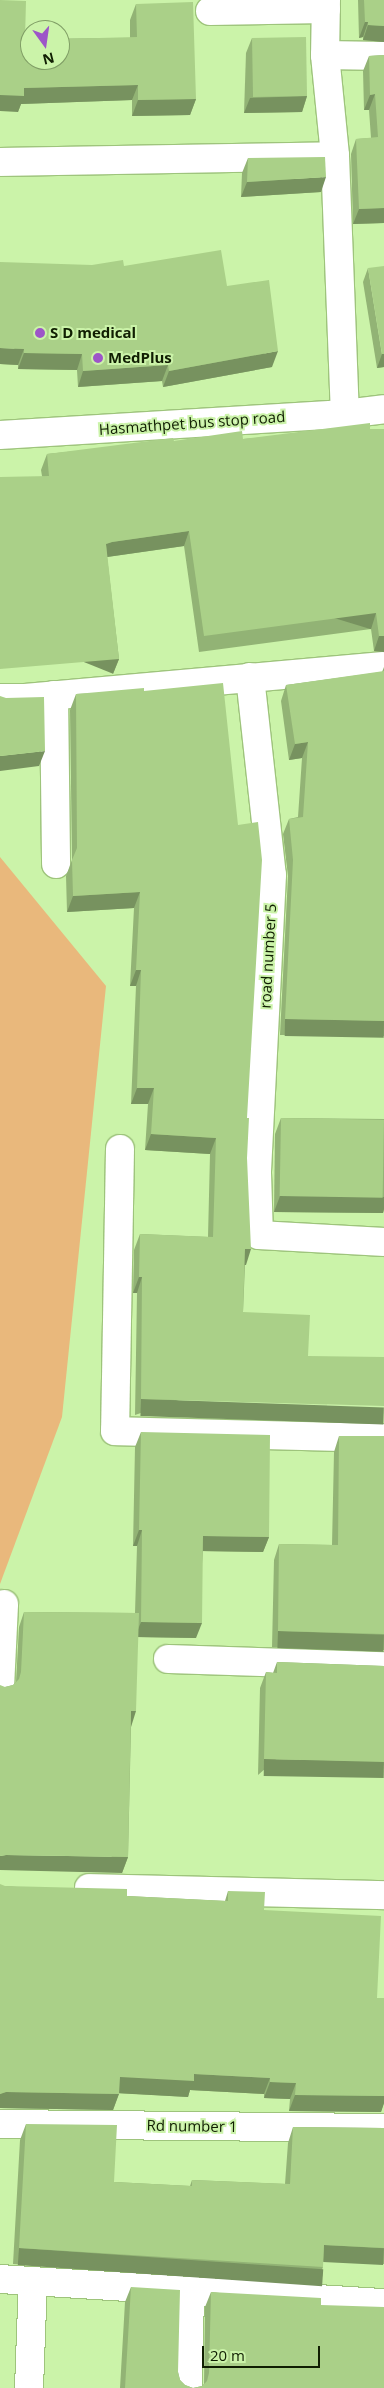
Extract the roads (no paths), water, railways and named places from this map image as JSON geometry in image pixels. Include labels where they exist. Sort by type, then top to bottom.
[{"type":"street","points":[[210,11],[326,4],[325,55],[335,156],[346,414]]},
{"type":"street","points":[[325,55],[384,56]]},
{"type":"street","points":[[0,162],[335,156]]},
{"type":"street","name":"Hasmathpet bus stop road","points":[[0,435],[346,414],[384,409]]},
{"type":"street","points":[[0,698],[384,666]]},
{"type":"street","name":"road number 5","points":[[250,677],[272,874],[257,1174],[259,1235],[384,1242]]},
{"type":"street","points":[[54,695],[56,864]]},
{"type":"street","points":[[120,1149],[115,1431],[384,1438]]},
{"type":"street","points":[[0,1687],[4,1604]]},
{"type":"street","points":[[168,1659],[384,1666]]},
{"type":"street","points":[[69,1888],[384,1895]]},
{"type":"street","name":"Rd number 1","points":[[0,2124],[384,2128]]},
{"type":"street","points":[[0,2279],[384,2303]]},
{"type":"street","points":[[30,2388],[33,2281]]},
{"type":"street","points":[[188,2388],[190,2290]]},
{"type":"place","name":"S D medical","points":[[40,333]]},
{"type":"place","name":"MedPlus","points":[[98,358]]}]
